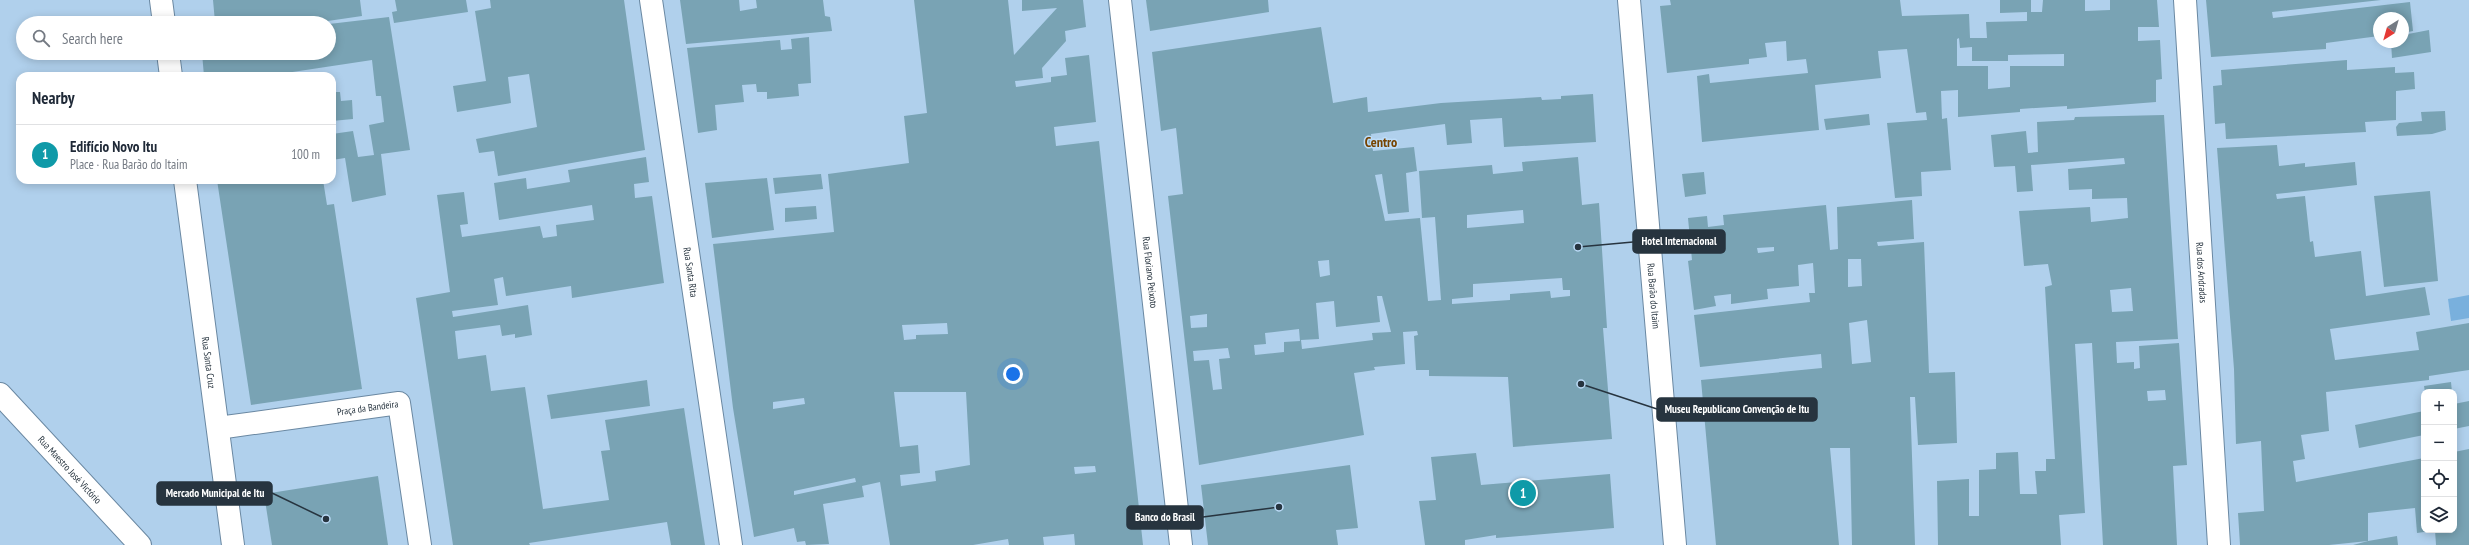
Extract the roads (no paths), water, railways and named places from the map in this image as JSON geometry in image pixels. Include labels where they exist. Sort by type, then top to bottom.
[{"type":"street","points":[[161,0],[163,16]]},
{"type":"street","name":"Rua Santa Rita","points":[[651,0],[731,545]]},
{"type":"street","name":"Rua Floriano Peixoto","points":[[1120,0],[1181,545]]},
{"type":"street","name":"Rua Barão do Itaim","points":[[1629,0],[1675,545]]},
{"type":"street","name":"Rua dos Andradas","points":[[2186,0],[2219,545]]},
{"type":"street","points":[[169,60],[170,72]]},
{"type":"street","name":"Rua Santa Cruz","points":[[186,184],[233,545]]},
{"type":"street","name":"Rua Maestro José Victório","points":[[0,394],[140,545]]},
{"type":"street","name":"Praça da Bandeira","points":[[218,428],[399,403],[420,545]]},
{"type":"water","points":[[2469,295],[2469,318],[2451,321],[2448,299]]},
{"type":"place","name":"Hotel Internacional","points":[[1578,247]]},
{"type":"place","name":"Museu Republicano Convenção de Itu","points":[[1581,384]]},
{"type":"place","name":"Edifício Novo Itu","points":[[1523,493]]},
{"type":"place","name":"Banco do Brasil","points":[[1279,507]]},
{"type":"place","name":"Mercado Municipal de Itu","points":[[326,519]]},
{"type":"district","name":"Centro","points":[[1381,142]]}]
